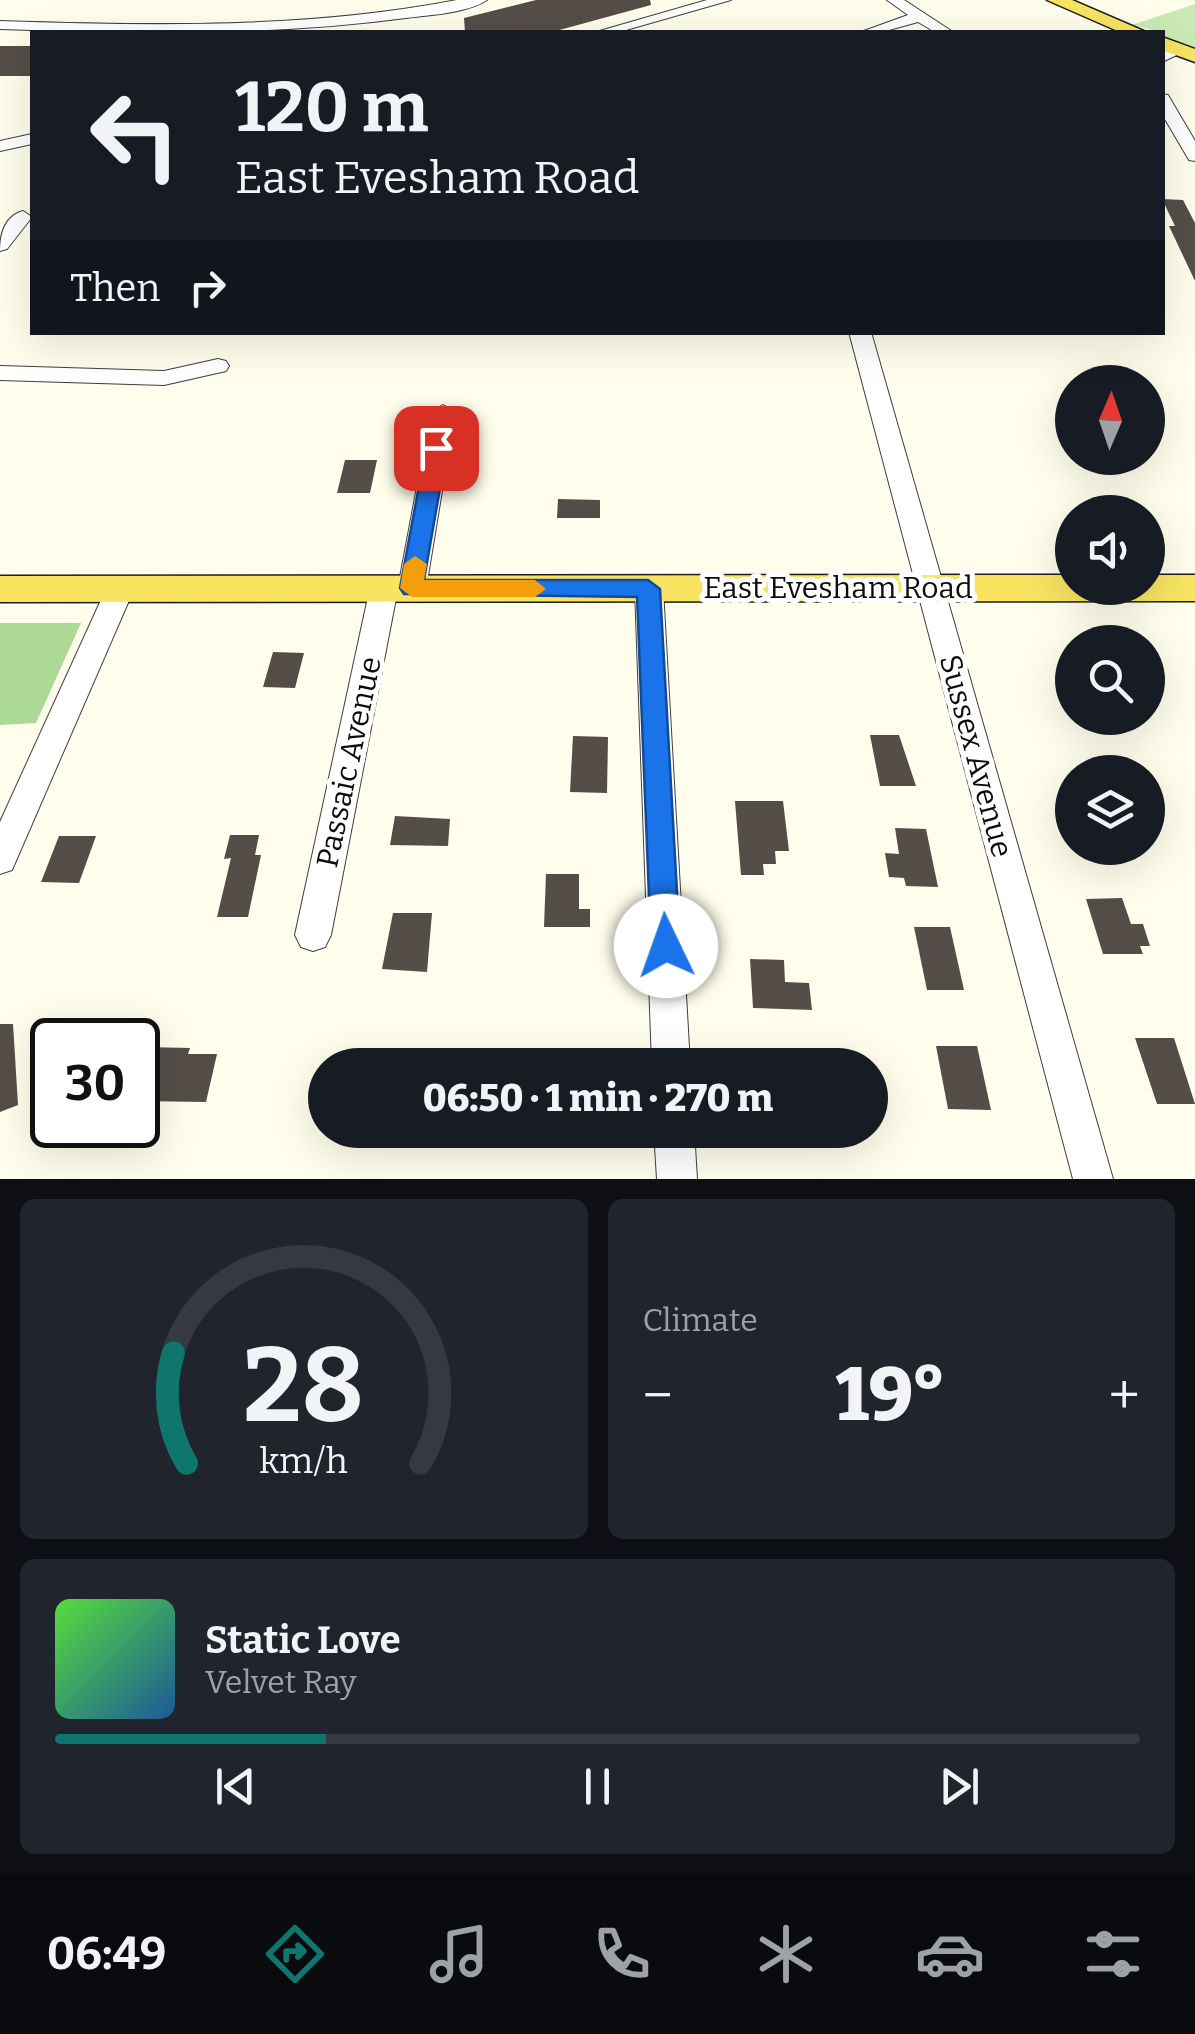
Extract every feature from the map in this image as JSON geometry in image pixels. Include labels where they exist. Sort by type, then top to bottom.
[{"type":"main road","points":[[1056,0],[1131,30]]},
{"type":"main road","name":"East Evesham Road","points":[[0,589],[1195,588]]},
{"type":"street","points":[[0,26],[327,29],[480,0]]},
{"type":"street","points":[[612,30],[724,0]]},
{"type":"street","points":[[894,0],[941,30]]},
{"type":"street","points":[[875,30],[918,17]]},
{"type":"street","points":[[1165,104],[1195,156]]},
{"type":"street","points":[[0,146],[30,138]]},
{"type":"street","points":[[0,214],[28,217]]},
{"type":"street","points":[[0,245],[28,217]]},
{"type":"street","name":"Sussex Avenue","points":[[861,335],[1093,1179]]},
{"type":"street","points":[[0,373],[164,378],[218,366]]},
{"type":"street","name":"Passaic Avenue","points":[[314,935],[443,412]]},
{"type":"street","points":[[648,589],[670,1048]]},
{"type":"street","points":[[0,859],[120,590]]},
{"type":"street","points":[[675,1148],[677,1179]]},
{"type":"green space","points":[[1195,4],[1195,50],[1165,38],[1165,30],[1132,25]]},
{"type":"green space","points":[[0,623],[81,623],[36,723],[0,725]]},
{"type":"building","points":[[536,0],[650,0],[651,5],[559,30],[465,30],[464,18]]},
{"type":"building","points":[[0,46],[30,46],[30,76],[0,76]]},
{"type":"building","points":[[1165,199],[1183,200],[1195,223],[1195,281],[1169,226],[1175,226]]},
{"type":"building","points":[[345,460],[377,460],[370,493],[337,493]]},
{"type":"building","points":[[558,499],[600,500],[600,518],[557,518]]},
{"type":"building","points":[[273,652],[304,653],[295,688],[263,687]]},
{"type":"building","points":[[870,735],[899,735],[916,786],[880,786]]},
{"type":"building","points":[[573,736],[608,737],[607,793],[570,792]]},
{"type":"building","points":[[735,801],[783,801],[789,851],[775,851],[776,864],[763,864],[764,875],[741,875]]},
{"type":"building","points":[[395,816],[450,819],[448,846],[390,845]]},
{"type":"building","points":[[895,828],[926,829],[938,887],[906,886],[904,878],[889,877],[885,853],[899,854]]},
{"type":"building","points":[[230,835],[259,835],[255,855],[261,855],[248,917],[217,917],[231,858],[224,859]]},
{"type":"building","points":[[59,836],[96,836],[79,883],[41,882]]},
{"type":"building","points":[[546,874],[579,874],[579,909],[590,909],[590,927],[544,927]]},
{"type":"building","points":[[1122,898],[1131,924],[1143,924],[1150,946],[1140,946],[1143,954],[1103,954],[1086,899]]},
{"type":"building","points":[[393,913],[432,913],[427,972],[382,969]]},
{"type":"building","points":[[914,927],[950,927],[964,990],[927,990]]},
{"type":"building","points":[[750,959],[784,960],[785,982],[809,983],[812,1010],[753,1008]]},
{"type":"building","points":[[0,1024],[13,1024],[18,1105],[0,1112]]},
{"type":"building","points":[[1135,1038],[1174,1038],[1195,1104],[1157,1104]]},
{"type":"building","points":[[936,1046],[977,1046],[991,1110],[948,1109]]},
{"type":"building","points":[[160,1047],[190,1048],[188,1054],[217,1054],[206,1102],[160,1101]]},
{"type":"slow traffic","points":[[415,564],[412,588],[535,589]]},
{"type":"route","points":[[436,448],[412,588],[648,589],[666,946]]}]
